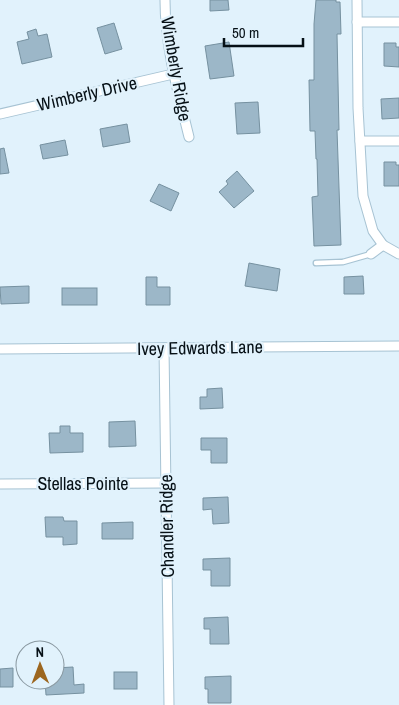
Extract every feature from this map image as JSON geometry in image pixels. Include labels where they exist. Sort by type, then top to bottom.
[{"type":"street","name":"Wimberly Ridge","points":[[165,0],[167,42],[189,137]]},
{"type":"street","points":[[357,0],[363,196],[373,231],[383,245],[399,254]]},
{"type":"street","points":[[357,22],[399,22]]},
{"type":"street","name":"Wimberly Drive","points":[[0,114],[173,74]]},
{"type":"street","points":[[360,141],[399,141]]},
{"type":"street","points":[[371,254],[383,245]]},
{"type":"street","name":"Ivey Edwards Lane","points":[[0,349],[399,346]]},
{"type":"street","name":"Chandler Ridge","points":[[164,348],[169,705]]},
{"type":"street","name":"Stellas Pointe","points":[[0,484],[166,483]]},
{"type":"lane","points":[[316,263],[343,262],[371,254]]},
{"type":"building","points":[[210,0],[228,0],[229,10],[210,11]]},
{"type":"building","points":[[316,0],[336,0],[336,2],[340,2],[341,34],[337,34],[339,130],[337,130],[341,245],[314,246],[312,197],[318,196],[317,159],[315,131],[310,131],[309,80],[314,80]]},
{"type":"building","points":[[114,23],[122,49],[105,54],[97,28]]},
{"type":"building","points":[[36,29],[38,36],[47,34],[52,57],[22,64],[17,42],[29,39],[27,32]]},
{"type":"building","points":[[229,42],[234,76],[210,79],[205,46]]},
{"type":"building","points":[[384,43],[396,43],[396,47],[399,47],[399,67],[384,66]]},
{"type":"building","points":[[399,98],[399,118],[382,119],[381,99]]},
{"type":"building","points":[[258,102],[260,133],[237,134],[235,103]]},
{"type":"building","points":[[127,124],[130,142],[103,147],[100,129]]},
{"type":"building","points":[[65,140],[68,155],[43,159],[40,145]]},
{"type":"building","points":[[4,148],[9,173],[0,174],[0,149]]},
{"type":"building","points":[[384,162],[396,162],[396,165],[399,165],[399,186],[384,186]]},
{"type":"building","points":[[237,171],[254,191],[234,208],[219,192],[228,184],[226,181]]},
{"type":"building","points":[[159,184],[179,193],[171,211],[150,201]]},
{"type":"building","points":[[249,263],[280,269],[277,291],[245,286]]},
{"type":"building","points":[[363,276],[364,294],[344,294],[344,277]]},
{"type":"building","points":[[146,277],[157,277],[157,287],[170,287],[170,305],[146,305]]},
{"type":"building","points":[[29,286],[29,303],[1,304],[0,287]]},
{"type":"building","points":[[62,288],[97,288],[97,305],[62,305]]},
{"type":"building","points":[[222,388],[223,408],[200,409],[200,397],[207,397],[207,389]]},
{"type":"building","points":[[135,421],[136,446],[109,447],[109,422]]},
{"type":"building","points":[[60,426],[70,426],[70,433],[83,433],[83,452],[50,453],[49,433],[60,433]]},
{"type":"building","points":[[201,438],[227,438],[227,463],[211,463],[211,450],[201,450]]},
{"type":"building","points":[[228,497],[229,523],[213,524],[212,509],[203,510],[203,498]]},
{"type":"building","points":[[45,517],[63,517],[64,521],[77,521],[77,544],[63,545],[63,537],[46,537]]},
{"type":"building","points":[[133,522],[133,539],[102,539],[102,523]]},
{"type":"building","points":[[230,558],[230,586],[211,586],[211,570],[203,570],[203,559]]},
{"type":"building","points":[[228,617],[229,644],[210,644],[210,629],[204,629],[204,618]]},
{"type":"building","points":[[65,667],[73,667],[74,685],[84,684],[84,693],[46,695],[46,690],[65,690]]},
{"type":"building","points":[[13,668],[13,687],[0,687],[0,669]]},
{"type":"building","points":[[114,672],[137,672],[137,689],[114,689]]},
{"type":"building","points":[[231,676],[231,703],[208,703],[208,689],[205,689],[205,677]]}]
